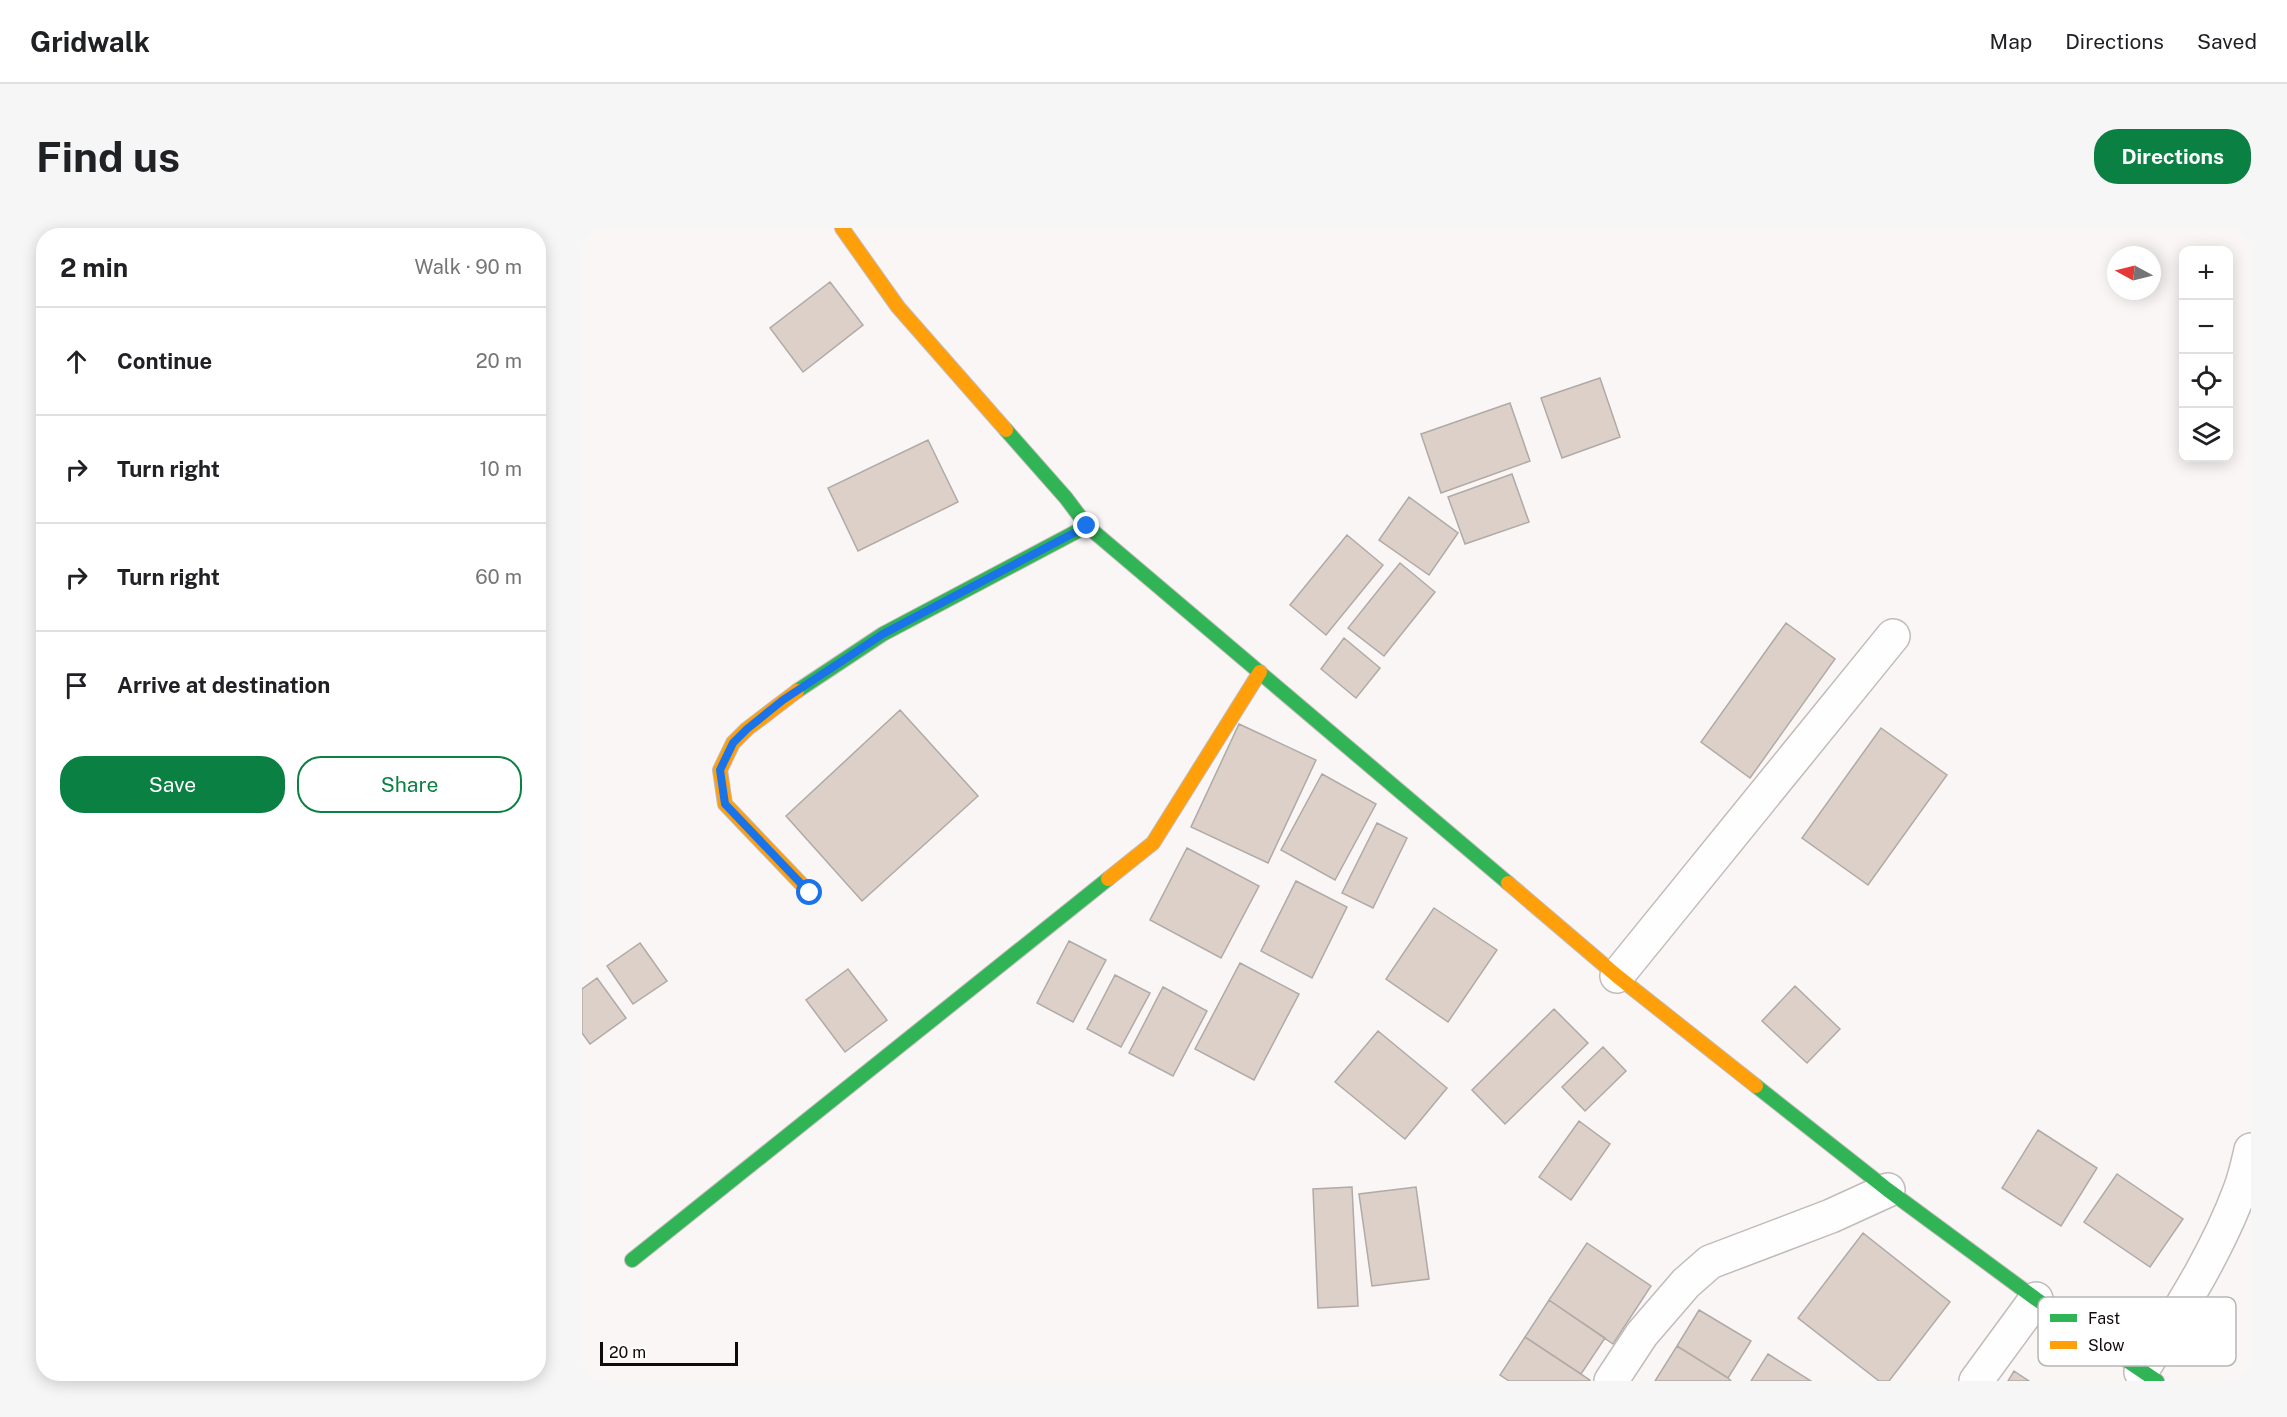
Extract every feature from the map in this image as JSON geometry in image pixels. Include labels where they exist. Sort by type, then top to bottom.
[{"type":"main road","points":[[842,228],[898,307],[1066,498],[1087,526],[1617,976],[1888,1190],[2036,1299]]},
{"type":"main road","points":[[810,893],[725,804],[720,770],[733,743],[783,700],[883,634],[1087,526]]},
{"type":"main road","points":[[632,1260],[1153,843],[1260,672]]},
{"type":"main road","points":[[2134,1366],[2149,1376]]},
{"type":"street","points":[[1617,976],[1893,636]]},
{"type":"street","points":[[2187,1297],[2213,1251],[2241,1189],[2251,1150]]},
{"type":"street","points":[[1611,1381],[1642,1334],[1686,1283],[1710,1262],[1832,1216],[1888,1190]]},
{"type":"street","points":[[1976,1381],[2036,1299]]},
{"type":"building","points":[[830,282],[863,325],[803,372],[770,328]]},
{"type":"building","points":[[1600,378],[1620,437],[1562,458],[1541,398]]},
{"type":"building","points":[[1510,403],[1530,461],[1441,493],[1421,434]]},
{"type":"building","points":[[928,440],[958,502],[858,551],[828,488]]},
{"type":"building","points":[[1512,474],[1529,522],[1465,544],[1448,497]]},
{"type":"building","points":[[1409,497],[1458,533],[1429,575],[1379,540]]},
{"type":"building","points":[[1347,535],[1383,565],[1326,635],[1290,605]]},
{"type":"building","points":[[1400,563],[1435,592],[1384,656],[1348,628]]},
{"type":"building","points":[[1786,623],[1835,659],[1750,778],[1701,742]]},
{"type":"building","points":[[1344,638],[1380,668],[1356,698],[1321,669]]},
{"type":"building","points":[[900,710],[978,796],[862,901],[786,816]]},
{"type":"building","points":[[1239,724],[1316,760],[1268,863],[1191,827]]},
{"type":"building","points":[[1881,728],[1947,775],[1868,885],[1802,838]]},
{"type":"building","points":[[1322,774],[1376,804],[1335,880],[1281,850]]},
{"type":"building","points":[[1377,823],[1407,838],[1373,908],[1342,893]]},
{"type":"building","points":[[1187,848],[1259,886],[1221,958],[1150,920]]},
{"type":"building","points":[[1296,881],[1347,907],[1312,978],[1261,951]]},
{"type":"building","points":[[1434,908],[1497,950],[1448,1022],[1386,979]]},
{"type":"building","points":[[1069,941],[1106,960],[1073,1022],[1037,1003]]},
{"type":"building","points":[[640,943],[667,981],[633,1004],[607,966]]},
{"type":"building","points":[[1240,963],[1299,994],[1254,1080],[1195,1049]]},
{"type":"building","points":[[848,969],[887,1020],[845,1052],[806,1000]]},
{"type":"building","points":[[1115,975],[1150,993],[1121,1047],[1087,1029]]},
{"type":"building","points":[[597,978],[626,1018],[590,1044],[582,1033],[582,989]]},
{"type":"building","points":[[1795,986],[1840,1029],[1807,1063],[1762,1021]]},
{"type":"building","points":[[1163,987],[1207,1011],[1173,1076],[1129,1053]]},
{"type":"building","points":[[1554,1009],[1588,1043],[1505,1124],[1472,1090]]},
{"type":"building","points":[[1378,1031],[1447,1088],[1405,1139],[1335,1082]]},
{"type":"building","points":[[1603,1047],[1626,1071],[1585,1111],[1562,1087]]},
{"type":"building","points":[[1579,1121],[1610,1144],[1571,1200],[1539,1177]]},
{"type":"building","points":[[2038,1130],[2097,1168],[2061,1226],[2002,1188]]},
{"type":"building","points":[[2117,1174],[2183,1219],[2150,1267],[2084,1222]]},
{"type":"building","points":[[1352,1187],[1358,1306],[1318,1308],[1313,1189]]},
{"type":"building","points":[[1416,1187],[1429,1279],[1372,1286],[1359,1194]]},
{"type":"building","points":[[1863,1233],[1950,1302],[1889,1381],[1879,1381],[1798,1318]]},
{"type":"building","points":[[1587,1243],[1651,1286],[1613,1344],[1549,1300]]},
{"type":"building","points":[[1549,1300],[1605,1338],[1581,1374],[1525,1337]]},
{"type":"building","points":[[1699,1310],[1751,1341],[1728,1378],[1677,1346]]},
{"type":"building","points":[[1525,1337],[1590,1380],[1509,1381],[1500,1375]]},
{"type":"building","points":[[1677,1346],[1728,1378],[1731,1381],[1655,1381]]},
{"type":"building","points":[[1768,1354],[1811,1381],[1751,1381]]},
{"type":"building","points":[[2014,1371],[2029,1381],[2008,1381]]},
{"type":"traffic: fast","points":[[1006,430],[1066,498],[1087,526],[1508,883]]},
{"type":"traffic: fast","points":[[797,691],[883,634],[1087,526]]},
{"type":"traffic: fast","points":[[632,1260],[1108,879]]},
{"type":"traffic: fast","points":[[1756,1086],[1888,1190],[2038,1300]]},
{"type":"traffic: fast","points":[[2135,1366],[2157,1381]]},
{"type":"traffic: slow","points":[[842,228],[898,307],[1006,430]]},
{"type":"traffic: slow","points":[[1108,879],[1153,843],[1260,672]]},
{"type":"traffic: slow","points":[[797,691],[747,729],[733,743],[720,770],[725,804],[810,893]]},
{"type":"traffic: slow","points":[[1508,883],[1617,976],[1756,1086]]},
{"type":"route","points":[[810,893],[725,804],[720,770],[733,743],[783,700],[883,634],[1087,526]]}]
